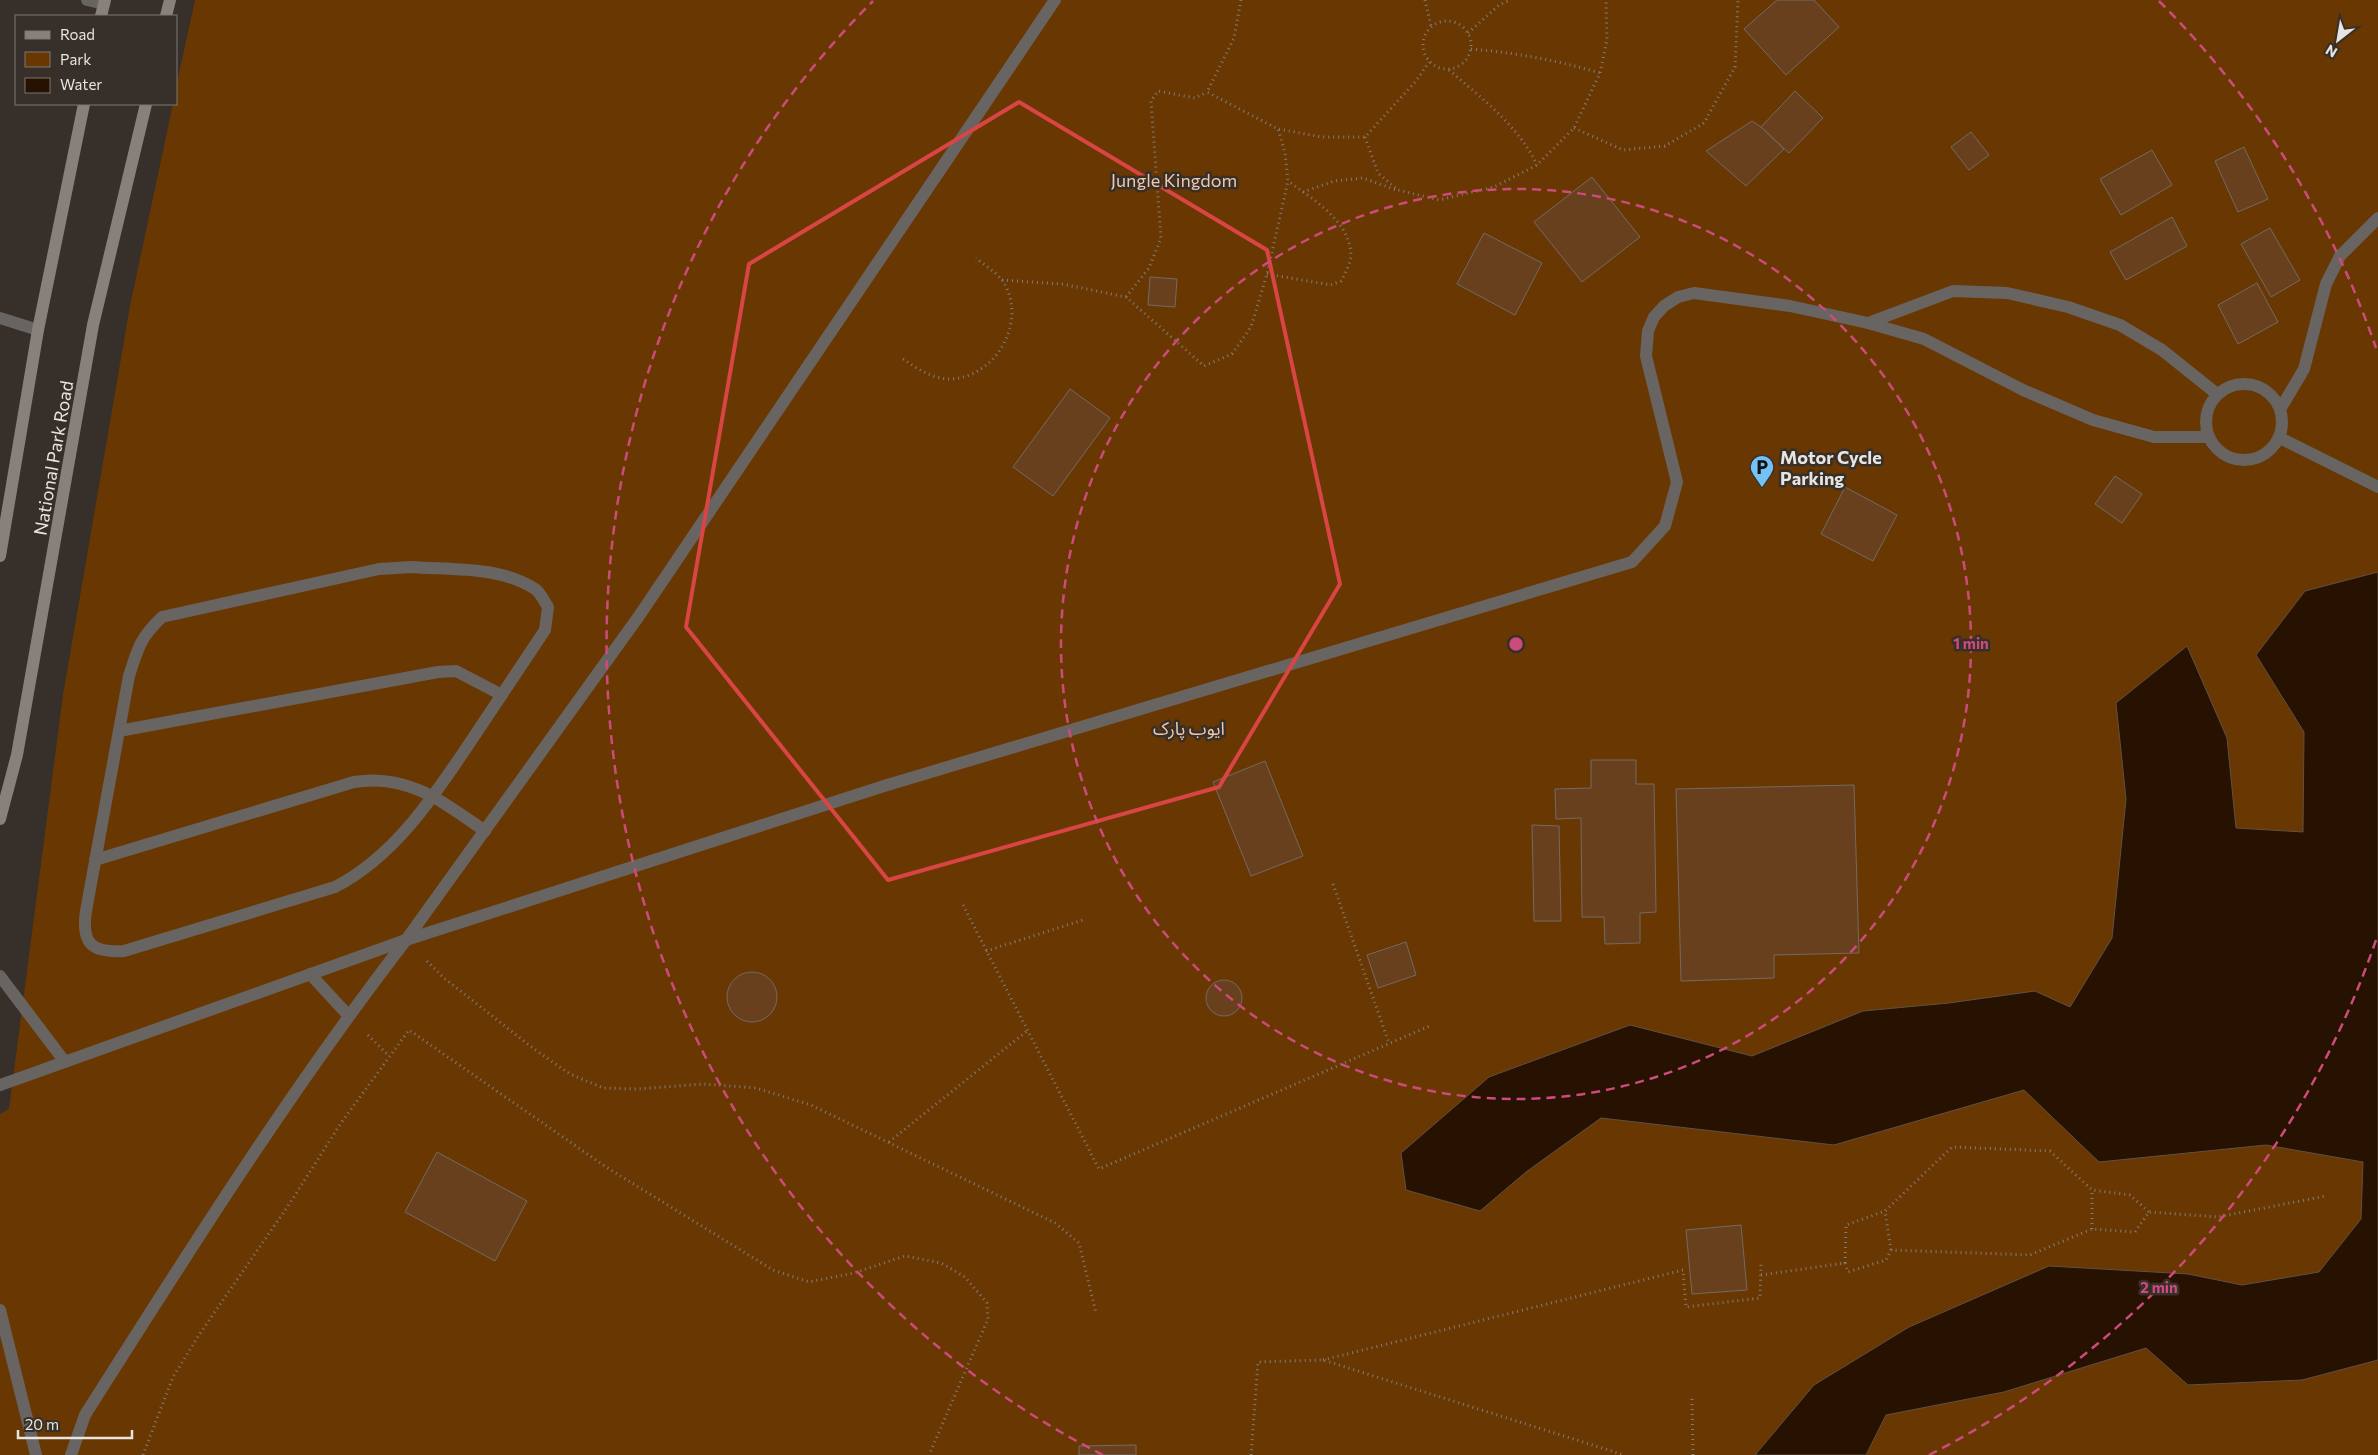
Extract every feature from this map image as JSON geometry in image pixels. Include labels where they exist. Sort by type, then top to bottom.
[{"type":"main road","points":[[166,15],[170,0]]},
{"type":"main road","name":"National Park Road","points":[[0,556],[38,330],[84,105]]},
{"type":"main road","name":"National Park Road","points":[[0,819],[17,755],[93,325],[146,105]]},
{"type":"street","points":[[87,0],[103,7]]},
{"type":"street","points":[[71,1455],[85,1415],[226,1192],[348,1015],[406,940],[639,616],[1055,0]]},
{"type":"street","points":[[2281,408],[2304,369],[2326,284],[2340,256],[2378,218]]},
{"type":"street","points":[[1868,323],[1953,290],[2007,293],[2068,307],[2120,325],[2162,350],[2217,394]]},
{"type":"street","points":[[0,1085],[406,940],[884,786],[1632,562],[1665,526],[1677,482],[1646,356],[1648,331],[1654,317],[1664,306],[1678,297],[1694,292],[1790,306],[1868,323],[1924,340],[2023,390],[2093,420],[2154,436],[2208,437]]},
{"type":"street","points":[[0,318],[38,330]]},
{"type":"street","points":[[2245,384],[2260,387],[2272,396],[2281,408],[2283,423],[2280,438],[2271,450],[2258,459],[2244,461],[2229,458],[2216,449],[2208,437],[2205,422],[2208,407],[2217,394],[2230,386],[2245,384]]},
{"type":"street","points":[[2280,438],[2378,486]]},
{"type":"street","points":[[411,567],[485,572],[514,578],[537,590],[548,607],[545,630],[502,695],[434,796],[379,857],[354,877],[335,886],[124,951],[105,952],[91,945],[83,930],[129,676],[137,650],[146,633],[162,616],[379,570],[411,567]]},
{"type":"street","points":[[119,731],[438,672],[456,671],[502,695]]},
{"type":"street","points":[[95,860],[354,782],[374,778],[395,782],[434,796],[485,831]]},
{"type":"street","points":[[310,974],[348,1015]]},
{"type":"street","points":[[0,976],[65,1062]]},
{"type":"street","points":[[0,1310],[36,1455]]},
{"type":"path","points":[[1126,297],[1149,268],[1161,238],[1151,101],[1158,91],[1195,98],[1208,92],[1234,38],[1241,0]]},
{"type":"path","points":[[1425,0],[1430,26]]},
{"type":"path","points":[[1468,33],[1498,5],[1510,0]]},
{"type":"path","points":[[1303,192],[1334,181],[1363,178],[1398,190],[1439,200],[1494,188],[1537,164],[1574,128],[1600,73],[1607,40],[1606,0]]},
{"type":"path","points":[[1574,128],[1624,150],[1665,146],[1704,123],[1735,67],[1738,0]]},
{"type":"path","points":[[1448,70],[1464,64],[1472,49],[1468,33],[1462,25],[1451,21],[1440,21],[1430,26],[1424,34],[1422,44],[1424,54],[1429,62],[1438,68],[1448,70],[1502,116],[1530,150],[1537,164]]},
{"type":"path","points":[[1472,49],[1515,53],[1550,59],[1600,73]]},
{"type":"path","points":[[1208,92],[1278,129],[1322,137],[1365,137],[1416,81],[1429,62]]},
{"type":"path","points":[[1002,280],[1062,284],[1126,297],[1204,366],[1232,354],[1251,327],[1267,274],[1288,181],[1285,153],[1278,129]]},
{"type":"path","points":[[1365,137],[1378,173],[1398,190]]},
{"type":"path","points":[[1267,274],[1330,285],[1341,281],[1351,256],[1348,239],[1327,212],[1288,181]]},
{"type":"path","points":[[903,359],[925,374],[951,379],[977,372],[998,356],[1010,332],[1012,305],[1002,280],[976,258]]},
{"type":"path","points":[[1333,884],[1389,1044]]},
{"type":"path","points":[[963,905],[1098,1170],[1432,1025]]},
{"type":"path","points":[[986,951],[1086,919]]},
{"type":"path","points":[[406,940],[444,978],[534,1049],[570,1074],[603,1088],[637,1089],[703,1084],[756,1088],[811,1105],[1055,1223],[1079,1243],[1096,1313]]},
{"type":"path","points":[[143,1455],[173,1377],[196,1340],[290,1203],[341,1123],[409,1030],[606,1167],[773,1270],[809,1282],[854,1273],[905,1256],[941,1263],[965,1277],[987,1303],[988,1319],[929,1455]]},
{"type":"path","points":[[889,1142],[1028,1031]]},
{"type":"path","points":[[1885,1210],[1892,1250],[1886,1260],[1848,1272],[1845,1263],[1846,1225],[1885,1210],[1952,1147],[2050,1151],[2092,1190],[2130,1195],[2149,1212],[2218,1217],[2326,1196]]},
{"type":"path","points":[[2092,1190],[2092,1229]]},
{"type":"path","points":[[1892,1250],[2030,1254],[2092,1229],[2135,1232],[2149,1212]]},
{"type":"path","points":[[1251,1455],[1258,1362],[1323,1360],[1683,1270],[1686,1307],[1760,1298],[1761,1262]]},
{"type":"path","points":[[1761,1275],[1845,1263]]},
{"type":"path","points":[[1323,1360],[1624,1455]]},
{"type":"path","points":[[1692,1398],[1693,1455]]},
{"type":"highlighted area","points":[[1019,102],[1267,250],[1340,584],[1219,787],[888,880],[686,627],[749,264]]},
{"type":"green space","name":"ایوب پارک","points":[[195,0],[2378,0],[2378,1455],[0,1455],[0,1114],[9,1109],[63,695],[130,306],[173,105],[178,105],[178,78]]},
{"type":"water","points":[[2378,572],[2378,1360],[2302,1380],[2188,1385],[2146,1348],[2004,1392],[1886,1415],[1866,1455],[1755,1455],[1814,1385],[1909,1327],[2049,1266],[2188,1274],[2242,1285],[2319,1272],[2361,1219],[2363,1162],[2266,1145],[2099,1162],[2024,1090],[1834,1145],[1601,1118],[1526,1172],[1480,1211],[1406,1190],[1401,1153],[1489,1077],[1630,1025],[1752,1056],[1863,1011],[1949,1003],[2035,991],[2070,1007],[2112,938],[2126,799],[2116,703],[2187,646],[2227,738],[2236,828],[2303,832],[2304,732],[2256,655],[2305,591]]},
{"type":"building","points":[[1777,0],[1814,0],[1839,27],[1786,75],[1744,29]]},
{"type":"building","points":[[1795,91],[1823,118],[1789,153],[1761,127]]},
{"type":"building","points":[[1752,121],[1784,149],[1746,186],[1706,151]]},
{"type":"building","points":[[1971,132],[1989,155],[1969,170],[1951,147]]},
{"type":"building","points":[[2244,147],[2268,199],[2238,212],[2215,161]]},
{"type":"building","points":[[2152,150],[2172,185],[2121,215],[2100,179]]},
{"type":"building","points":[[1592,177],[1640,237],[1582,282],[1534,222]]},
{"type":"building","points":[[2172,217],[2187,246],[2126,280],[2110,252]]},
{"type":"building","points":[[2270,228],[2300,280],[2271,297],[2241,244]]},
{"type":"building","points":[[1484,233],[1542,263],[1515,315],[1457,284]]},
{"type":"building","points":[[1150,277],[1177,279],[1175,307],[1148,305]]},
{"type":"building","points":[[2257,283],[2278,322],[2238,344],[2218,305]]},
{"type":"building","points":[[1070,389],[1110,418],[1053,496],[1013,467]]},
{"type":"building","points":[[2115,476],[2142,494],[2122,523],[2095,504]]},
{"type":"building","points":[[1845,487],[1897,515],[1873,561],[1821,534]]},
{"type":"building","points":[[1591,760],[1636,760],[1636,784],[1654,784],[1656,912],[1640,913],[1640,943],[1605,944],[1604,917],[1582,917],[1581,818],[1556,819],[1555,789],[1591,788]]},
{"type":"building","points":[[1265,761],[1303,856],[1251,876],[1213,782]]},
{"type":"building","points":[[1854,785],[1859,953],[1774,955],[1774,978],[1681,981],[1676,789]]},
{"type":"building","points":[[1532,825],[1559,826],[1561,921],[1534,921]]},
{"type":"building","points":[[1406,942],[1416,975],[1378,988],[1367,955]]},
{"type":"building","points":[[747,972],[757,972],[770,979],[777,992],[777,1002],[770,1015],[757,1022],[747,1022],[738,1018],[731,1011],[727,1002],[727,992],[731,983],[738,976]]},
{"type":"building","points":[[1224,980],[1231,981],[1237,985],[1241,991],[1241,1005],[1237,1011],[1231,1015],[1224,1016],[1217,1015],[1211,1011],[1207,1005],[1206,998],[1207,991],[1211,985],[1217,981]]},
{"type":"building","points":[[437,1152],[527,1201],[495,1261],[405,1212]]},
{"type":"building","points":[[1741,1225],[1747,1290],[1692,1294],[1686,1230]]},
{"type":"building","points":[[1136,1445],[1136,1455],[1079,1455],[1079,1446]]},
{"type":"place","name":"Motor Cycle Parking","points":[[1762,488]]},
{"type":"park label","name":"Jungle Kingdom","points":[[1174,180]]}]
